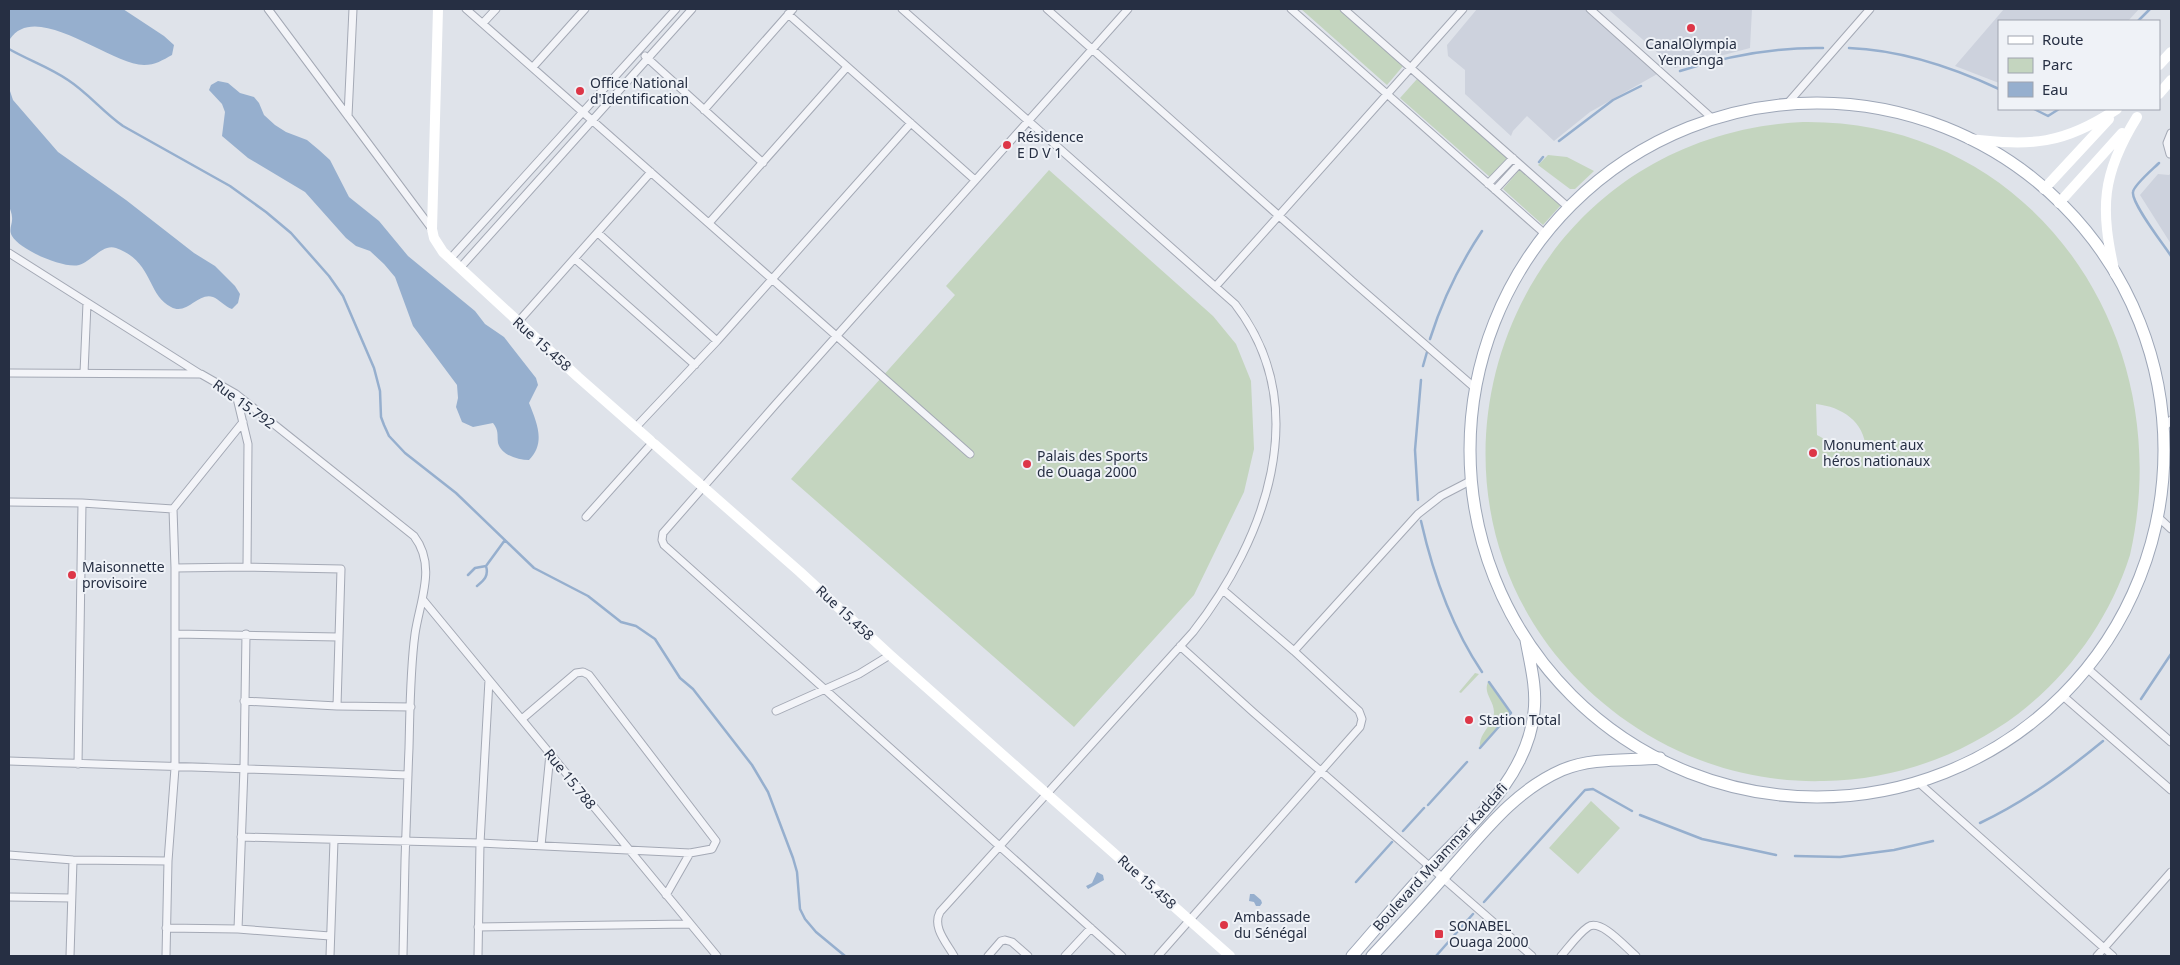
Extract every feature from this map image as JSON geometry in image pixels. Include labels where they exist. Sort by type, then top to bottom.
[{"type":"main road","points":[[432,229],[438,9]]},
{"type":"main road","points":[[2160,64],[2171,52]]},
{"type":"main road","points":[[2160,93],[2171,80]]},
{"type":"main road","points":[[1786,104],[1830,104],[1874,108],[1922,120],[1969,139],[2008,162],[2044,189],[2085,232],[2115,274],[2134,311],[2148,349],[2158,389],[2163,429],[2164,469],[2158,517],[2149,552],[2132,597],[2112,634],[2088,668],[2063,696],[2036,720],[1996,748],[1958,767],[1918,782],[1882,791],[1850,795],[1781,794],[1719,782],[1660,758],[1621,734],[1585,706],[1548,668],[1525,636],[1508,605],[1489,561],[1479,527],[1472,480],[1470,439],[1475,388],[1487,340],[1500,306],[1520,269],[1544,234],[1568,207],[1597,180],[1629,157],[1670,135],[1712,119],[1786,104]]},
{"type":"main road","points":[[1969,139],[2017,144],[2042,142],[2094,124],[2116,110]]},
{"type":"main road","points":[[2044,189],[2117,110]]},
{"type":"main road","points":[[2059,203],[2144,110]]},
{"type":"main road","points":[[2115,274],[2106,233],[2107,188],[2115,157],[2137,117]]},
{"type":"main road","name":"Rue 15.458","points":[[432,229],[438,245],[450,259],[518,322],[1230,956]]},
{"type":"main road","name":"Boulevard Muammar Kaddafi","points":[[1352,956],[1430,867],[1498,796],[1507,783],[1524,750],[1531,730],[1535,703],[1525,636]]},
{"type":"main road","name":"Boulevard Muammar Kaddafi","points":[[1372,956],[1501,812],[1527,789],[1563,770],[1603,760],[1660,758]]},
{"type":"street","points":[[268,9],[432,229]]},
{"type":"street","points":[[348,117],[354,9]]},
{"type":"street","points":[[466,9],[593,118],[772,280],[970,454]]},
{"type":"street","points":[[483,23],[496,9]]},
{"type":"street","points":[[533,67],[585,9]]},
{"type":"street","points":[[450,259],[639,51],[674,9],[682,19]]},
{"type":"street","points":[[460,268],[692,9]]},
{"type":"street","points":[[902,9],[1236,304],[1253,329],[1271,377],[1276,423],[1272,468],[1256,523],[1240,563],[1213,606],[1180,646],[940,912],[936,920],[937,927],[954,956]]},
{"type":"street","points":[[1047,9],[1475,388]]},
{"type":"street","points":[[1122,956],[664,545],[662,540],[663,533],[1128,9]]},
{"type":"street","points":[[1291,9],[1544,234]]},
{"type":"street","points":[[1344,9],[1568,207]]},
{"type":"street","points":[[1216,286],[1464,9]]},
{"type":"street","points":[[1590,9],[1712,119]]},
{"type":"street","points":[[1786,104],[1870,9]]},
{"type":"street","points":[[704,110],[790,12],[847,67],[975,180]]},
{"type":"street","points":[[639,51],[763,163]]},
{"type":"street","points":[[709,223],[847,67]]},
{"type":"street","points":[[636,427],[717,341],[911,123]]},
{"type":"street","points":[[2170,154],[2167,143],[2171,134]]},
{"type":"street","points":[[1488,184],[1513,158]]},
{"type":"street","points":[[1495,190],[1519,164]]},
{"type":"street","points":[[518,322],[651,172]]},
{"type":"street","points":[[598,233],[717,341]]},
{"type":"street","points":[[9,254],[201,374]]},
{"type":"street","points":[[575,259],[694,365]]},
{"type":"street","points":[[84,373],[87,302]]},
{"type":"street","name":"Rue 15.792","points":[[9,373],[201,374],[236,394],[414,536],[422,547],[426,560],[424,601]]},
{"type":"street","points":[[236,394],[249,454],[247,567]]},
{"type":"street","points":[[2163,429],[2171,420]]},
{"type":"street","points":[[166,956],[168,861],[175,768],[175,568],[173,509],[243,422]]},
{"type":"street","points":[[586,517],[653,442]]},
{"type":"street","points":[[1294,651],[1418,514],[1441,496],[1472,480]]},
{"type":"street","points":[[9,502],[82,503],[173,509]]},
{"type":"street","points":[[78,764],[82,503]]},
{"type":"street","points":[[2158,517],[2171,529]]},
{"type":"street","points":[[175,568],[247,567],[341,570],[337,706]]},
{"type":"street","points":[[1158,956],[1360,727],[1362,719],[1359,711],[1294,651],[1223,590]]},
{"type":"street","points":[[403,956],[404,842],[410,707],[415,634],[424,601]]},
{"type":"street","name":"Rue 15.788","points":[[424,601],[717,956]]},
{"type":"street","points":[[175,634],[338,637]]},
{"type":"street","points":[[238,929],[244,768],[246,634]]},
{"type":"street","points":[[1180,646],[1320,772],[1532,956]]},
{"type":"street","points":[[776,711],[859,674],[890,655]]},
{"type":"street","points":[[2088,668],[2171,742]]},
{"type":"street","points":[[241,837],[628,849],[690,853],[712,849],[716,841],[589,675],[582,672],[576,673],[522,719]]},
{"type":"street","points":[[478,956],[480,844],[489,680]]},
{"type":"street","points":[[2063,696],[2171,790]]},
{"type":"street","points":[[244,701],[337,706],[410,707]]},
{"type":"street","points":[[541,846],[550,754]]},
{"type":"street","points":[[9,761],[408,775]]},
{"type":"street","points":[[1918,782],[2113,956]]},
{"type":"street","points":[[330,956],[334,840]]},
{"type":"street","points":[[666,895],[690,853]]},
{"type":"street","points":[[9,855],[73,860],[168,861]]},
{"type":"street","points":[[70,956],[73,860]]},
{"type":"street","points":[[2096,956],[2171,872]]},
{"type":"street","points":[[9,897],[71,898]]},
{"type":"street","points":[[478,927],[690,924]]},
{"type":"street","points":[[1561,956],[1588,926],[1596,924],[1603,927],[1636,956]]},
{"type":"street","points":[[166,928],[238,929],[330,936]]},
{"type":"street","points":[[1066,956],[1091,928]]},
{"type":"street","points":[[988,956],[1001,941],[1005,940],[1012,942],[1028,956]]},
{"type":"shaded area","points":[[1477,9],[1586,9],[1659,73],[1590,112],[1554,141],[1527,116],[1513,131],[1511,136],[1465,94],[1465,70],[1448,56],[1447,45]]},
{"type":"shaded area","name":"CanalOlympia Yennenga","points":[[1608,9],[1752,9],[1750,48],[1675,68]]},
{"type":"shaded area","points":[[2004,9],[2139,9],[2129,20],[1998,20],[1998,83],[1955,66]]},
{"type":"shaded area","points":[[2171,173],[2171,244],[2140,195],[2158,174],[2169,175]]},
{"type":"green space","points":[[1301,9],[1339,9],[1403,66],[1387,85]]},
{"type":"green space","points":[[1417,79],[1508,158],[1491,178],[1400,98]]},
{"type":"green space","points":[[1803,122],[1885,131],[1957,157],[2020,199],[2071,254],[2109,320],[2132,393],[2140,473],[2130,555],[2122,578],[2111,601],[2086,643],[2055,681],[2037,698],[2018,714],[1974,742],[1926,763],[1876,776],[1850,780],[1798,781],[1746,774],[1697,759],[1673,748],[1628,722],[1548,645],[1501,554],[1486,456],[1499,360],[1540,271],[1605,197],[1694,145]],"holes":[[[1816,404],[1843,412],[1856,423],[1861,431],[1866,449],[1833,450],[1828,441],[1817,435]]]},
{"type":"green space","points":[[1548,155],[1567,157],[1594,171],[1575,189],[1570,189],[1538,165]]},
{"type":"green space","points":[[1521,168],[1561,205],[1543,225],[1503,189]]},
{"type":"green space","name":"Palais des Sports de Ouaga 2000","points":[[1049,170],[1213,316],[1236,344],[1251,381],[1254,449],[1244,492],[1194,595],[1074,727],[791,479],[955,295],[946,286]]},
{"type":"green space","points":[[1475,673],[1479,674],[1461,693],[1459,692]]},
{"type":"green space","points":[[1488,682],[1510,713],[1480,748],[1481,738],[1492,721],[1494,712],[1487,690]]},
{"type":"green space","points":[[1591,801],[1620,828],[1578,874],[1549,848]]},
{"type":"water","points":[[9,9],[123,9],[164,36],[174,45],[172,55],[159,62],[144,65],[129,62],[55,30],[37,26],[22,29],[9,42]]},
{"type":"water","points":[[218,81],[228,83],[240,93],[254,97],[264,115],[275,125],[286,132],[307,140],[319,150],[330,160],[349,197],[379,221],[408,256],[475,311],[485,324],[504,337],[536,378],[538,385],[529,403],[537,425],[539,440],[529,460],[515,458],[503,451],[498,443],[497,430],[493,423],[473,427],[462,422],[456,407],[458,398],[457,385],[413,326],[395,277],[384,264],[370,251],[356,246],[346,238],[305,192],[248,158],[222,136],[225,112],[222,104],[209,90],[211,85]]},
{"type":"water","points":[[9,88],[13,100],[58,152],[126,200],[194,253],[215,266],[235,286],[240,294],[238,303],[232,309],[215,298],[208,296],[182,309],[177,309],[163,302],[157,295],[137,261],[116,248],[106,248],[84,263],[72,265],[43,257],[17,241],[11,233],[12,217],[9,206]]},
{"type":"water","points":[[1097,872],[1103,875],[1104,880],[1088,889],[1086,886],[1092,883]]},
{"type":"water","points":[[1250,894],[1254,894],[1261,900],[1260,906],[1256,906],[1254,902],[1249,901]]},
{"type":"waterway","points":[[2139,20],[2150,9]]},
{"type":"waterway","points":[[1680,71],[1715,61],[1769,51],[1823,48]]},
{"type":"waterway","points":[[1849,48],[1888,52],[1926,61],[1998,89]]},
{"type":"waterway","points":[[9,49],[68,80],[123,126],[230,186],[291,233],[329,276],[343,296],[374,368],[380,391],[381,417],[389,436],[405,453],[456,493],[534,568],[588,596],[621,622],[636,626],[655,639],[680,678],[693,689],[752,765],[768,792],[793,858],[797,872],[800,909],[805,919],[816,932],[845,956]]},
{"type":"waterway","points":[[1559,141],[1613,100],[1641,86]]},
{"type":"waterway","points":[[2036,110],[2048,116],[2057,110]]},
{"type":"waterway","points":[[1539,162],[1543,157]]},
{"type":"waterway","points":[[2159,163],[2140,181],[2133,192],[2142,214],[2171,256]]},
{"type":"waterway","points":[[1430,339],[1452,283],[1482,231]]},
{"type":"waterway","points":[[1423,366],[1427,352]]},
{"type":"waterway","points":[[1418,500],[1415,450],[1421,380]]},
{"type":"waterway","points":[[1421,521],[1444,599],[1461,636],[1482,672]]},
{"type":"waterway","points":[[477,586],[484,580],[486,566],[505,540]]},
{"type":"waterway","points":[[468,575],[475,568],[486,566]]},
{"type":"waterway","points":[[2141,699],[2171,654]]},
{"type":"waterway","points":[[1480,748],[1511,713],[1489,682]]},
{"type":"waterway","points":[[1980,823],[2044,786],[2103,741]]},
{"type":"waterway","points":[[1428,805],[1467,762]]},
{"type":"waterway","points":[[1484,902],[1585,790],[1593,789],[1632,811]]},
{"type":"waterway","points":[[1403,831],[1424,808]]},
{"type":"waterway","points":[[1640,815],[1702,839],[1776,855]]},
{"type":"waterway","points":[[1795,856],[1840,857],[1894,850],[1933,841]]},
{"type":"waterway","points":[[1356,882],[1392,842]]},
{"type":"waterway","points":[[1436,956],[1473,914]]},
{"type":"place","name":"CanalOlympia Yennenga","points":[[1691,28]]},
{"type":"place","name":"Office National d'Identification","points":[[580,91]]},
{"type":"place","name":"Résidence E D V 1","points":[[1007,145]]},
{"type":"place","name":"Monument aux héros nationaux","points":[[1813,453]]},
{"type":"place","name":"Palais des Sports de Ouaga 2000","points":[[1027,464]]},
{"type":"place","name":"Maisonnette provisoire","points":[[72,575]]},
{"type":"place","name":"Station Total","points":[[1469,720]]},
{"type":"place","name":"Ambassade du Sénégal","points":[[1224,925]]},
{"type":"place","name":"SONABEL Ouaga 2000","points":[[1439,934]]}]
